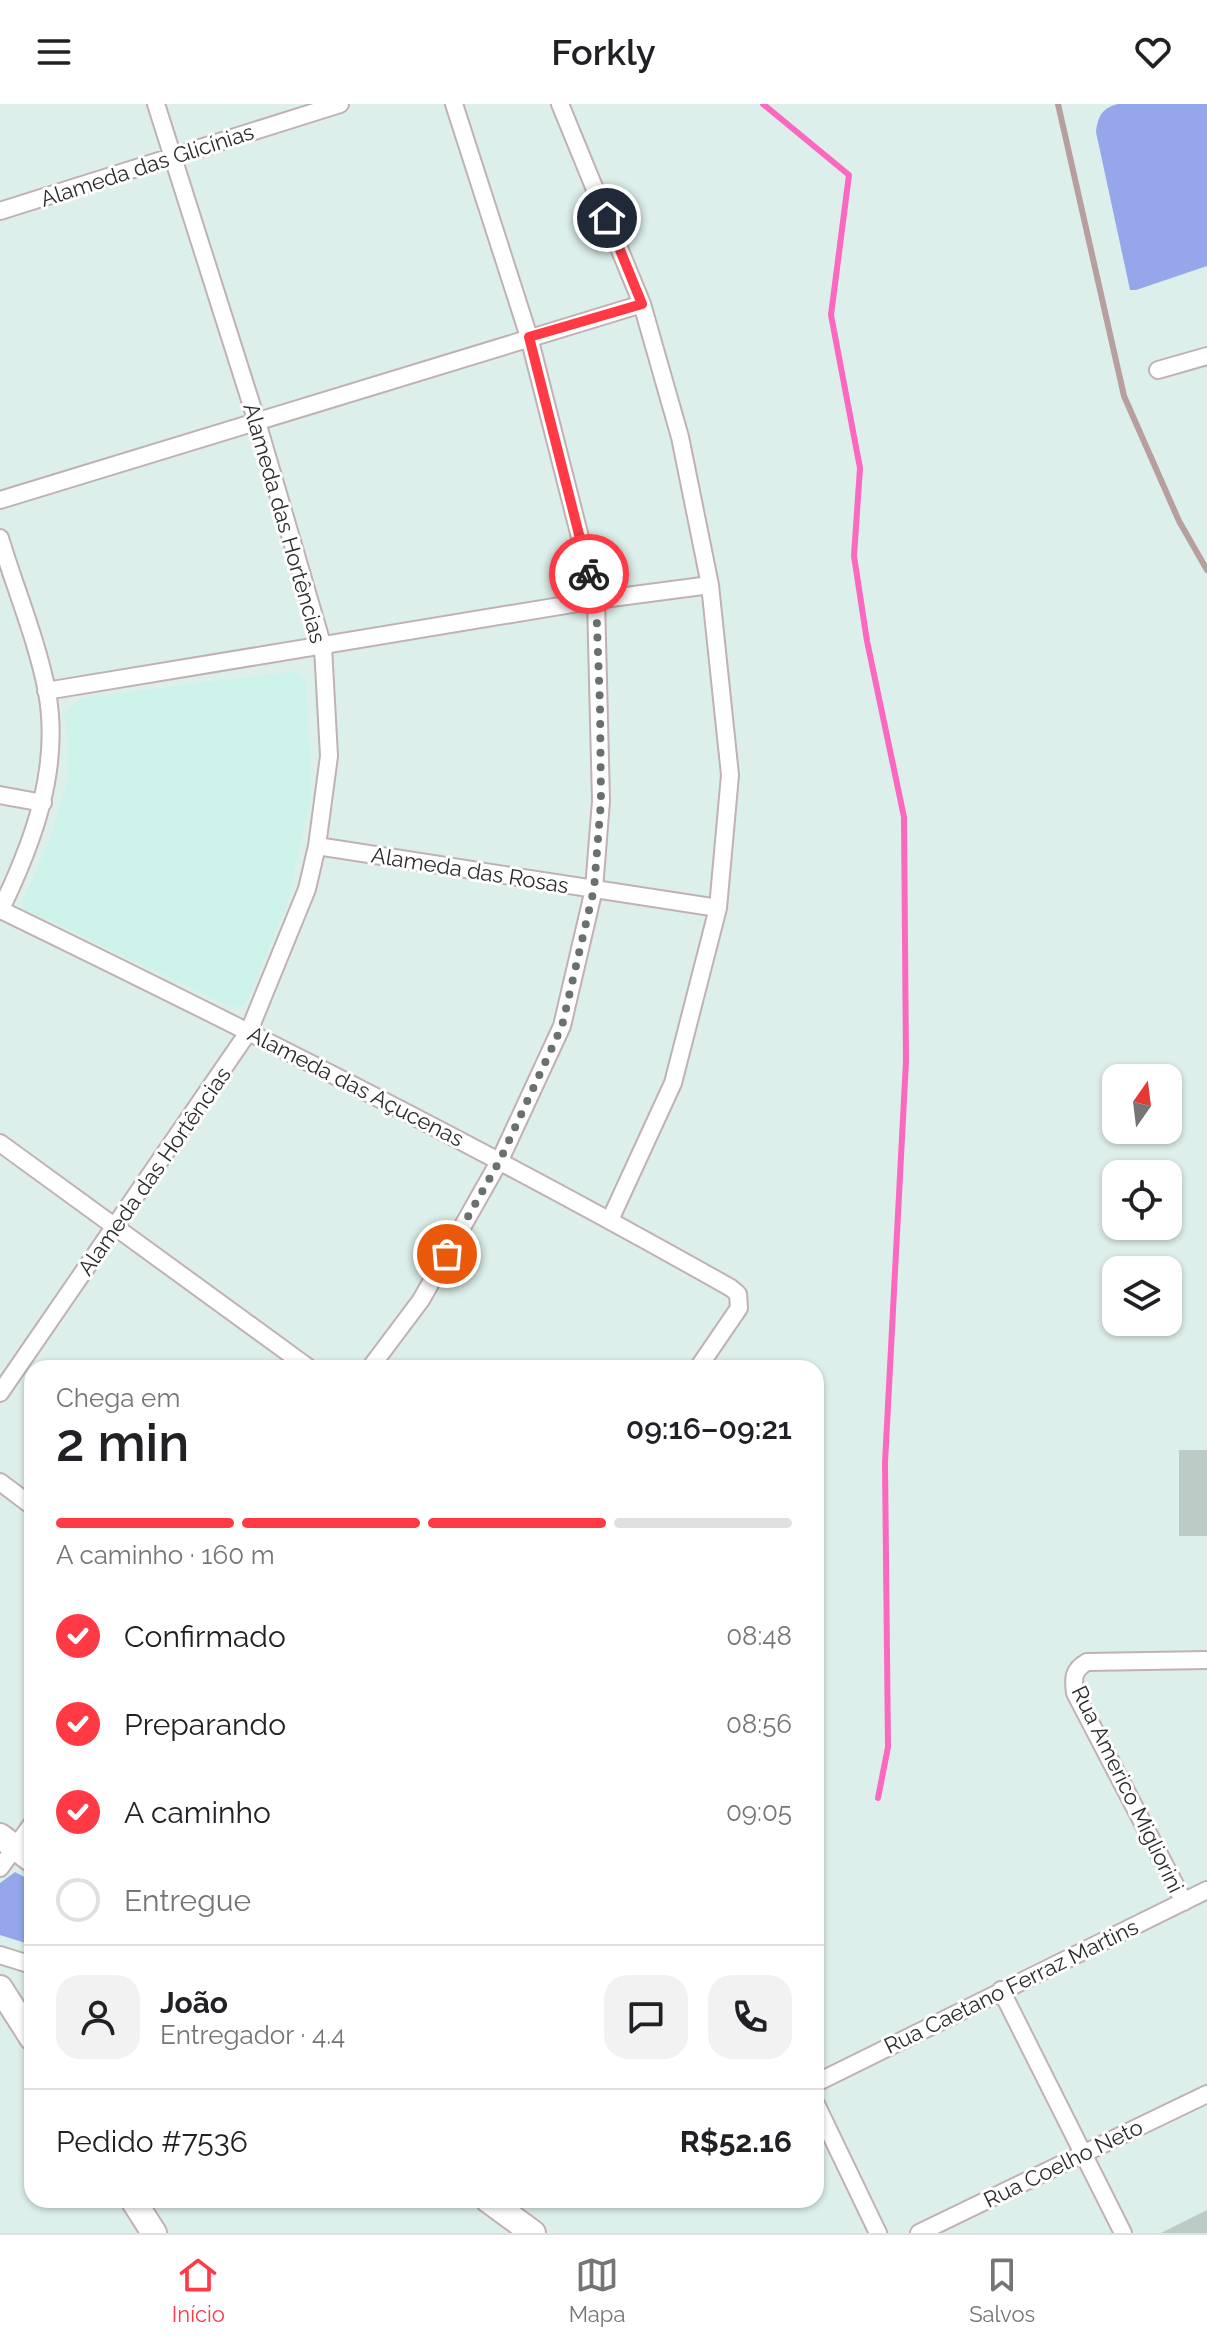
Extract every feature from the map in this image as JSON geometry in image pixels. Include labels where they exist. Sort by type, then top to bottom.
[{"type":"main road","points":[[0,1988],[24,2026]]},
{"type":"main road","points":[[138,2208],[154,2233]]},
{"type":"main road","points":[[499,2208],[533,2233]]},
{"type":"street","name":"Alameda das Hortências","points":[[0,1393],[249,1031],[307,889],[317,846],[329,756],[323,647],[257,422],[156,104]]},
{"type":"street","name":"Alameda das Glicínias","points":[[0,211],[340,104]]},
{"type":"street","points":[[376,1360],[421,1300],[500,1160],[562,1026],[594,889],[601,801],[596,600],[529,337],[454,104]]},
{"type":"street","points":[[560,104],[642,304],[680,437],[710,585],[730,775],[718,908],[673,1083],[610,1220]]},
{"type":"street","points":[[0,500],[642,304]]},
{"type":"street","points":[[1158,370],[1207,356]]},
{"type":"street","points":[[0,538],[46,691],[49,768],[43,803],[0,911]]},
{"type":"street","points":[[46,691],[596,600],[710,585]]},
{"type":"street","points":[[0,795],[43,803]]},
{"type":"street","name":"Alameda das Rosas","points":[[317,846],[718,908]]},
{"type":"street","name":"Alameda das Açucenas","points":[[0,911],[249,1031],[500,1160],[731,1288],[738,1294],[740,1302],[703,1360]]},
{"type":"street","points":[[0,1143],[298,1360]]},
{"type":"street","points":[[0,1482],[24,1500]]},
{"type":"street","name":"Rua Americo Migliorini","points":[[1184,1902],[1075,1693],[1073,1677],[1078,1667],[1087,1662],[1207,1660]]},
{"type":"street","points":[[0,1868],[16,1848]]},
{"type":"street","name":"Rua Caetano Ferraz Martins","points":[[824,2079],[1207,1890]]},
{"type":"street","points":[[0,1955],[24,1962]]},
{"type":"street","points":[[1001,1990],[1123,2233]]},
{"type":"street","name":"Rua Coelho Neto","points":[[919,2233],[1207,2094]]},
{"type":"street","points":[[824,2121],[878,2233]]},
{"type":"shaded area","points":[[1118,104],[1207,104],[1207,266],[1136,290],[1130,290],[1096,132],[1102,114]]},
{"type":"shaded area","points":[[293,671],[306,679],[311,794],[287,904],[247,1000],[241,1007],[231,1007],[23,908],[23,901],[50,839],[68,779],[68,739],[64,714],[82,698]]},
{"type":"shaded area","points":[[15,1872],[24,1877],[24,1942],[0,1935],[0,1883]]},
{"type":"building","points":[[1179,1450],[1207,1450],[1207,1536],[1179,1536]]},
{"type":"building","points":[[1207,2210],[1207,2233],[1161,2233]]},
{"type":"waterway","points":[[763,104],[849,175],[831,315],[860,468],[854,556],[867,641],[904,817],[906,1061],[885,1463],[888,1747],[878,1798]]},
{"type":"railway","points":[[1058,104],[1124,396],[1179,521],[1207,570]]},
{"type":"way so far","points":[[447,1254],[500,1160],[562,1026],[594,889],[601,801],[600,706],[596,600],[589,574]]},
{"type":"route","points":[[589,574],[529,337],[642,304],[607,218]]}]
